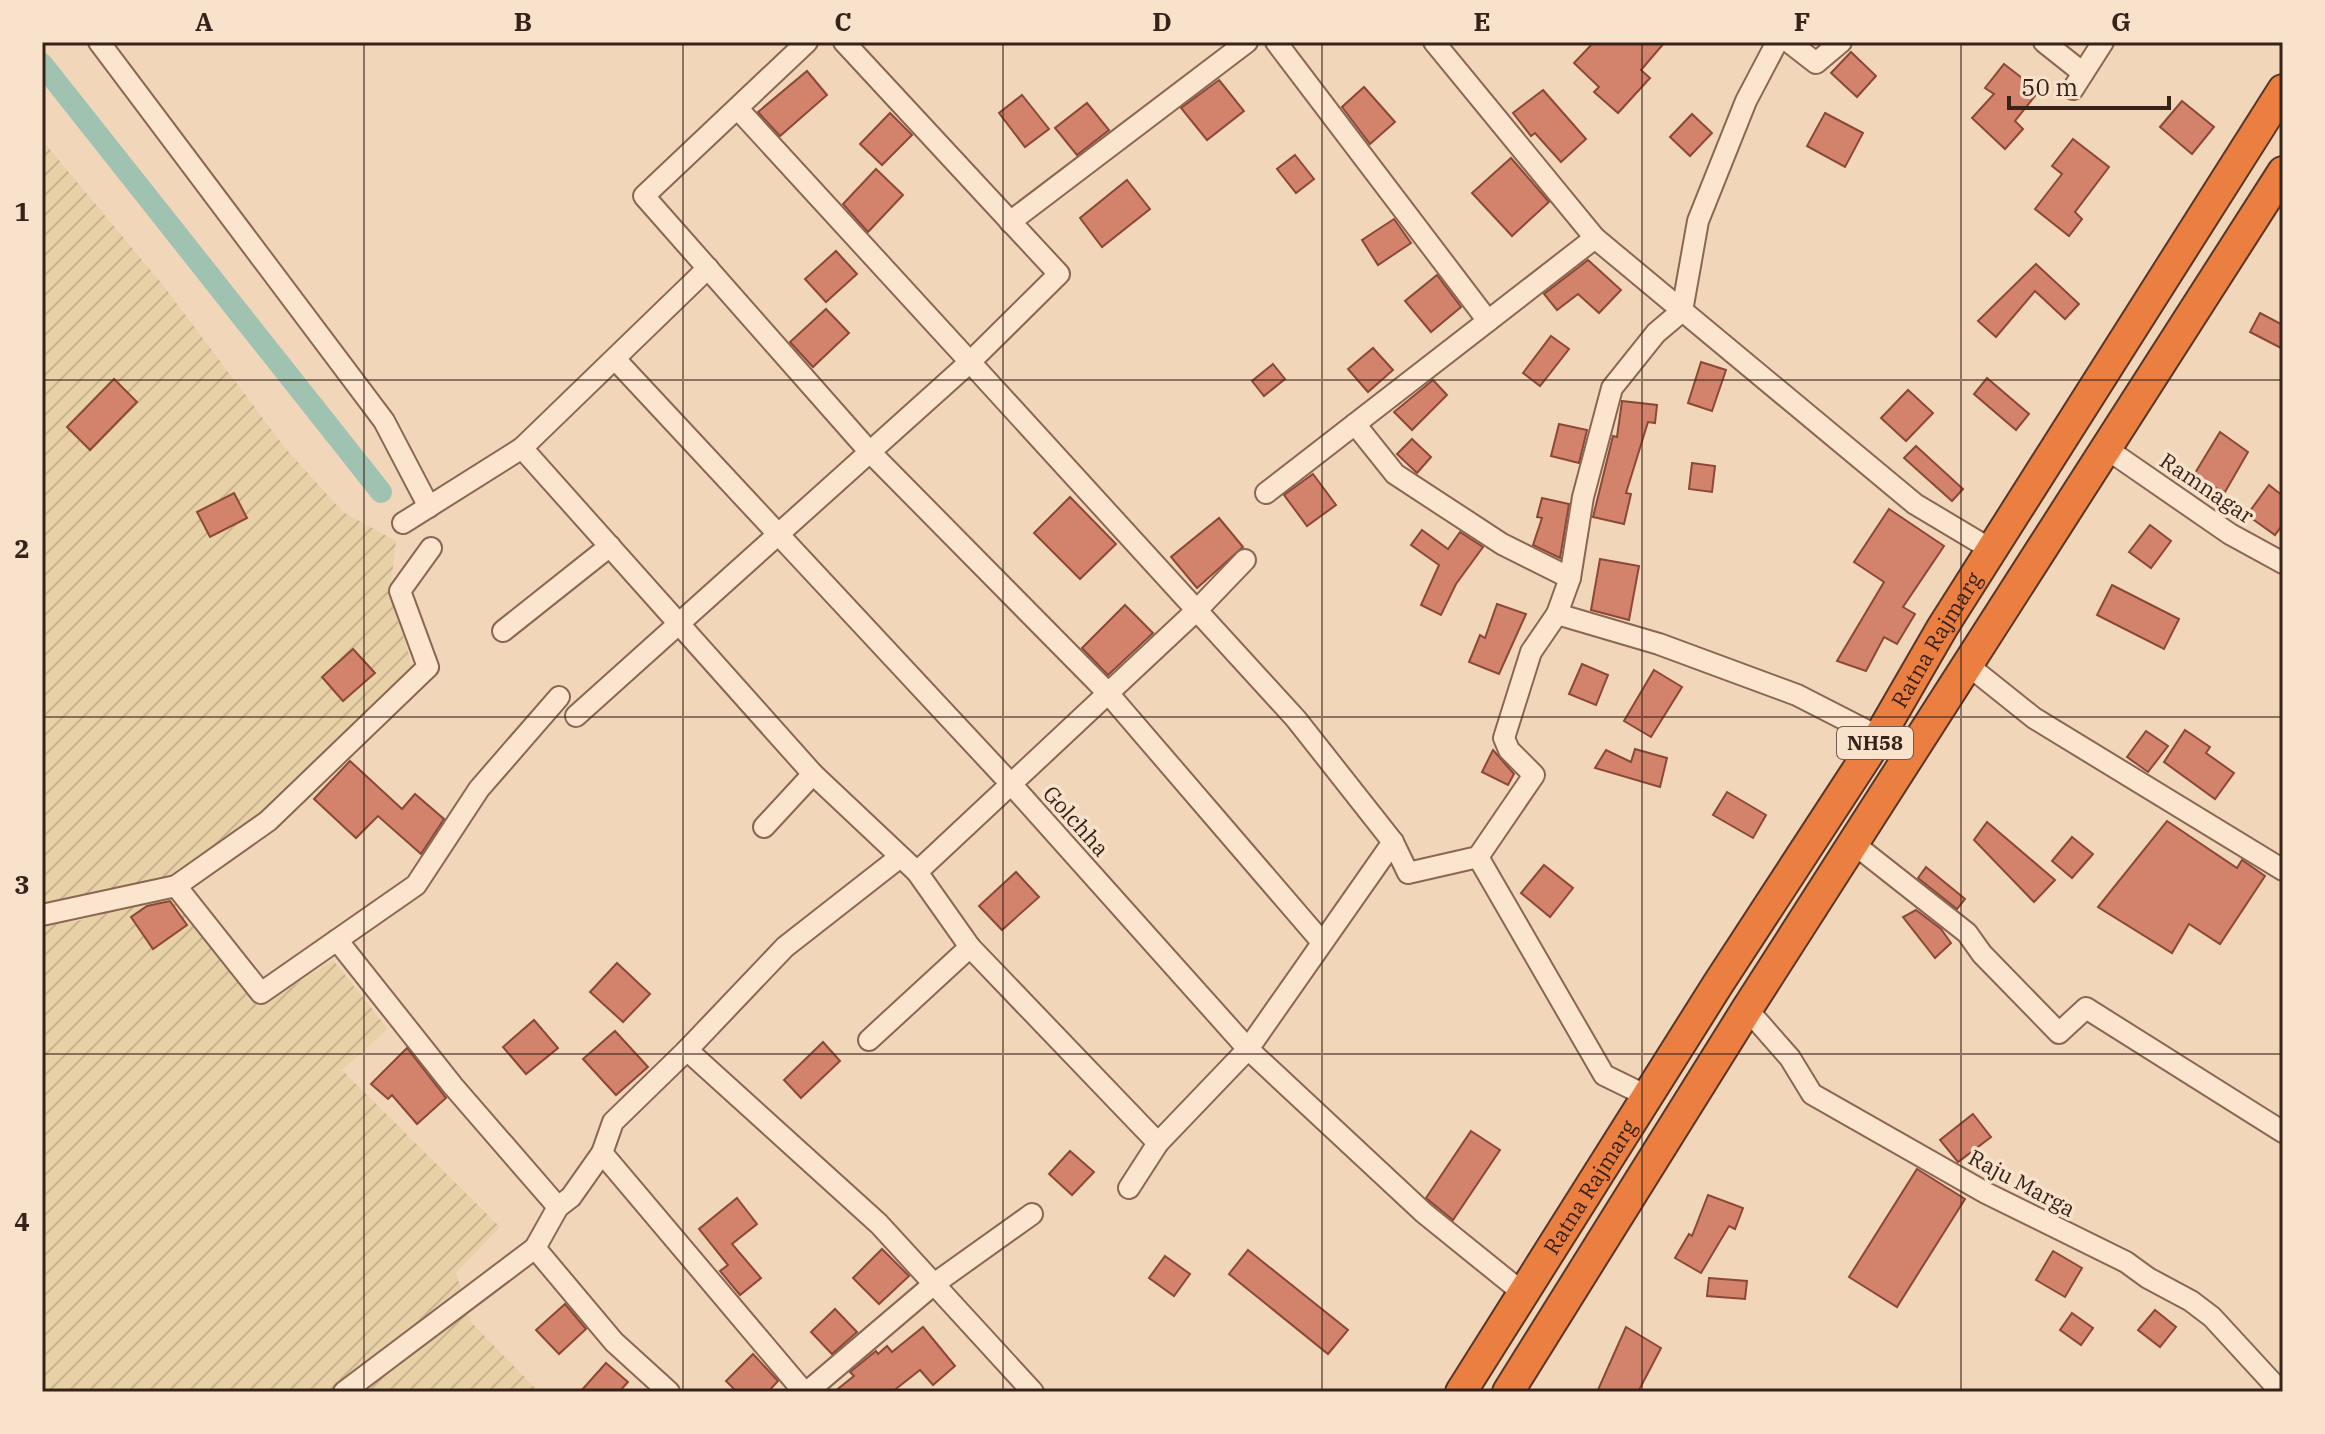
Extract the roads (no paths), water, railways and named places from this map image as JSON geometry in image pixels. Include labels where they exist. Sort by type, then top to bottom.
[{"type":"highway","name":"Ratna Rajmarg","points":[[1461,1392],[1647,1096],[1879,737],[1992,550],[2283,90]]},
{"type":"highway","name":"Ratna Rajmarg","points":[[1508,1392],[1747,1009],[2283,172]]},
{"type":"street","points":[[99,42],[384,421],[429,507]]},
{"type":"street","points":[[807,42],[644,196],[868,450],[1107,692],[1321,941]]},
{"type":"street","points":[[576,716],[779,537],[868,450],[970,362],[1059,274],[844,42]]},
{"type":"street","points":[[1010,222],[1247,42]]},
{"type":"street","points":[[1276,42],[1488,321]]},
{"type":"street","points":[[1434,42],[1595,238],[1915,504],[1992,550]]},
{"type":"street","points":[[738,109],[1296,719],[1393,842],[1408,873],[1478,857],[1534,775],[1509,750],[1504,738],[1531,652],[1557,614],[1570,578],[1583,497],[1612,388],[1656,333],[1682,311],[1698,221],[1746,101],[1777,42]]},
{"type":"street","points":[[1789,42],[1816,63],[1841,42]]},
{"type":"street","points":[[2044,42],[2078,81],[2103,42]]},
{"type":"street","points":[[1266,493],[1595,238]]},
{"type":"street","points":[[403,523],[522,448],[708,268]]},
{"type":"street","name":"Golchha","points":[[615,359],[1011,784],[1248,1049],[1424,1213],[1523,1293]]},
{"type":"street","points":[[1355,424],[1395,474],[1502,544],[1570,578]]},
{"type":"street","points":[[522,448],[813,774],[917,872],[970,947],[1158,1143]]},
{"type":"street","name":"Ramnagar","points":[[2107,449],[2230,534],[2283,563]]},
{"type":"street","points":[[503,631],[610,546]]},
{"type":"street","points":[[42,915],[176,886],[268,821],[428,667],[400,591],[431,548]]},
{"type":"street","points":[[917,872],[1198,609],[1245,560]]},
{"type":"street","points":[[1557,614],[1659,644],[1797,695],[1879,737]]},
{"type":"street","points":[[1969,666],[2034,718],[2283,870]]},
{"type":"street","points":[[176,886],[261,993],[416,885],[479,789],[559,697]]},
{"type":"street","points":[[764,827],[813,774]]},
{"type":"street","points":[[1129,1188],[1158,1143],[1248,1049],[1393,842]]},
{"type":"street","points":[[1854,844],[1967,933],[1982,954],[2059,1033],[2086,1008],[2283,1132]]},
{"type":"street","points":[[344,1392],[535,1248],[558,1207],[571,1197],[602,1153],[613,1122],[785,947],[900,857]]},
{"type":"street","points":[[1478,857],[1604,1075],[1647,1096]]},
{"type":"street","points":[[337,940],[453,1086],[558,1207]]},
{"type":"street","points":[[869,1040],[970,947]]},
{"type":"street","name":"Raju Marga","points":[[1747,1009],[1790,1058],[1812,1094],[1986,1193],[2126,1262],[2191,1301],[2212,1317],[2281,1392]]},
{"type":"street","points":[[687,1050],[879,1224],[1033,1392]]},
{"type":"street","points":[[602,1153],[806,1392],[934,1284],[1032,1214]]},
{"type":"street","points":[[535,1248],[614,1342],[669,1392]]},
{"type":"waterway","points":[[42,64],[381,492]]}]
